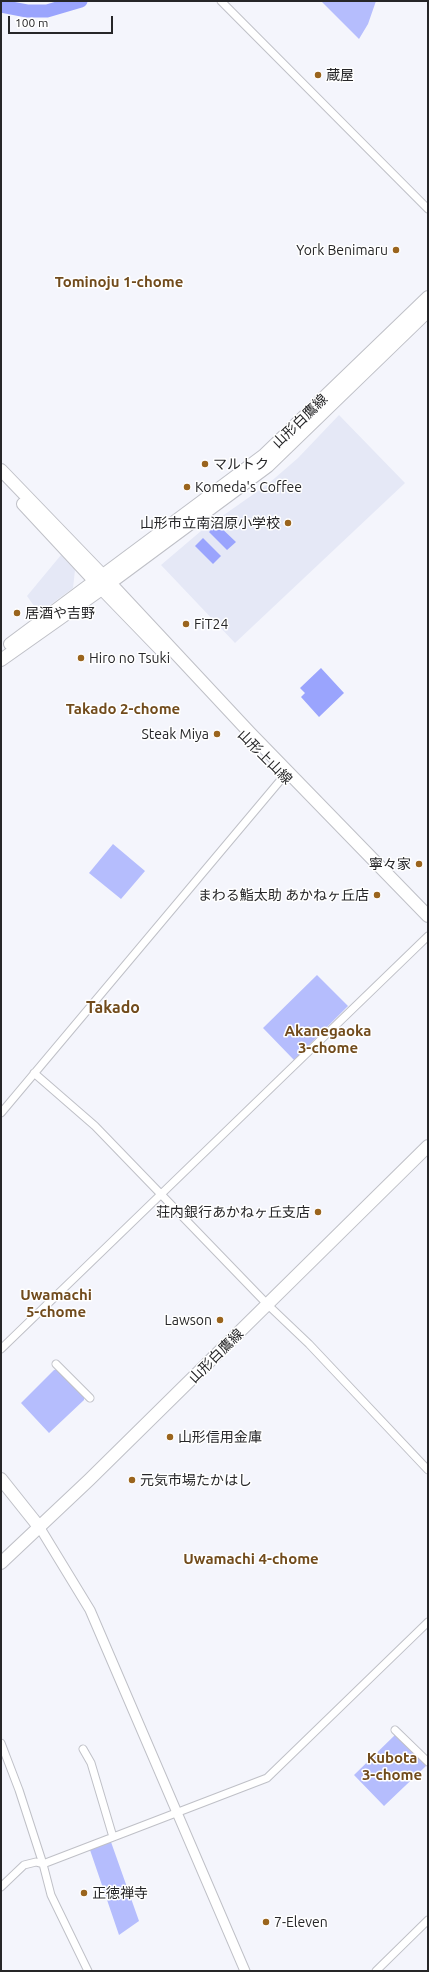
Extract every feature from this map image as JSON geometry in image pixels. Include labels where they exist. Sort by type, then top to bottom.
[{"type":"main road","name":"山形白鷹線","points":[[102,582],[264,455],[428,297]]},
{"type":"main road","name":"山形白鷹線","points":[[102,582],[268,466],[428,311]]},
{"type":"main road","points":[[1,470],[102,582]]},
{"type":"main road","points":[[1,480],[102,582]]},
{"type":"main road","points":[[1,651],[102,582]]},
{"type":"main road","points":[[1,660],[102,582]]},
{"type":"main road","name":"山形上山線","points":[[102,582],[284,776],[428,926]]},
{"type":"main road","name":"山形上山線","points":[[102,582],[428,916]]},
{"type":"main road","name":"山形白鷹線","points":[[1,1563],[40,1528],[428,1146]]},
{"type":"main road","points":[[1,1479],[40,1528]]},
{"type":"street","points":[[221,1],[428,209]]},
{"type":"street","points":[[1,1113],[284,776]]},
{"type":"street","points":[[1,1349],[428,936]]},
{"type":"street","points":[[34,1072],[95,1126],[268,1305],[309,1344],[428,1470]]},
{"type":"street","points":[[56,1364],[90,1398]]},
{"type":"street","points":[[40,1528],[90,1610],[245,1971]]},
{"type":"street","points":[[1,1888],[24,1865],[36,1862],[43,1864],[267,1778],[428,1622]]},
{"type":"street","points":[[395,1730],[428,1762]]},
{"type":"street","points":[[1,1743],[19,1790],[43,1864],[51,1895],[88,1971]]},
{"type":"street","points":[[83,1749],[91,1763],[113,1837]]},
{"type":"street","points":[[376,1971],[428,1920]]},
{"type":"shaded area","points":[[321,1],[376,1],[368,24],[359,39]]},
{"type":"shaded area","name":"山形市立南沼原小学校","points":[[339,415],[405,483],[235,643],[161,565],[201,531],[268,484],[298,458]]},
{"type":"shaded area","points":[[217,524],[236,542],[227,550],[209,532]]},
{"type":"shaded area","points":[[203,538],[221,556],[213,564],[195,546]]},
{"type":"shaded area","points":[[61,555],[75,570],[73,588],[39,613],[27,596]]},
{"type":"shaded area","points":[[321,668],[344,693],[319,717],[301,697],[305,693],[300,688]]},
{"type":"shaded area","points":[[113,844],[145,871],[121,899],[89,873]]},
{"type":"shaded area","points":[[317,975],[348,1006],[294,1060],[263,1028]]},
{"type":"shaded area","points":[[58,1369],[84,1395],[84,1400],[49,1433],[21,1403],[54,1370]]},
{"type":"shaded area","points":[[396,1734],[426,1766],[384,1806],[354,1775]]},
{"type":"shaded area","points":[[111,1842],[139,1921],[119,1935],[90,1850]]},
{"type":"waterway","points":[[1,6],[27,11],[47,11],[81,1]]},
{"type":"place","name":"蔵屋","points":[[318,75]]},
{"type":"place","name":"York Benimaru","points":[[396,250]]},
{"type":"place","name":"マルトク","points":[[205,464]]},
{"type":"place","name":"Komeda's Coffee","points":[[187,487]]},
{"type":"place","name":"山形市立南沼原小学校","points":[[288,523]]},
{"type":"place","name":"居酒や吉野","points":[[17,613]]},
{"type":"place","name":"FiT24","points":[[186,624]]},
{"type":"place","name":"Hiro no Tsuki","points":[[81,658]]},
{"type":"place","name":"Steak Miya","points":[[217,734]]},
{"type":"place","name":"寧々家","points":[[419,864]]},
{"type":"place","name":"まわる鮨太助 あかねヶ丘店","points":[[377,895]]},
{"type":"place","name":"荘内銀行あかねヶ丘支店","points":[[318,1212]]},
{"type":"place","name":"Lawson","points":[[220,1320]]},
{"type":"place","name":"山形信用金庫","points":[[170,1437]]},
{"type":"place","name":"元気市場たかはし","points":[[132,1480]]},
{"type":"place","name":"正徳禅寺","points":[[84,1893]]},
{"type":"place","name":"7-Eleven","points":[[266,1922]]},
{"type":"district","name":"Tominoju 1-chome","points":[[119,282]]},
{"type":"district","name":"Takado 2-chome","points":[[123,709]]},
{"type":"district","name":"Takado","points":[[113,1008]]},
{"type":"district","name":"Akanegaoka 3-chome","points":[[328,1040]]},
{"type":"district","name":"Uwamachi 5-chome","points":[[56,1304]]},
{"type":"district","name":"Uwamachi 4-chome","points":[[251,1559]]},
{"type":"district","name":"Kubota 3-chome","points":[[392,1766]]}]
